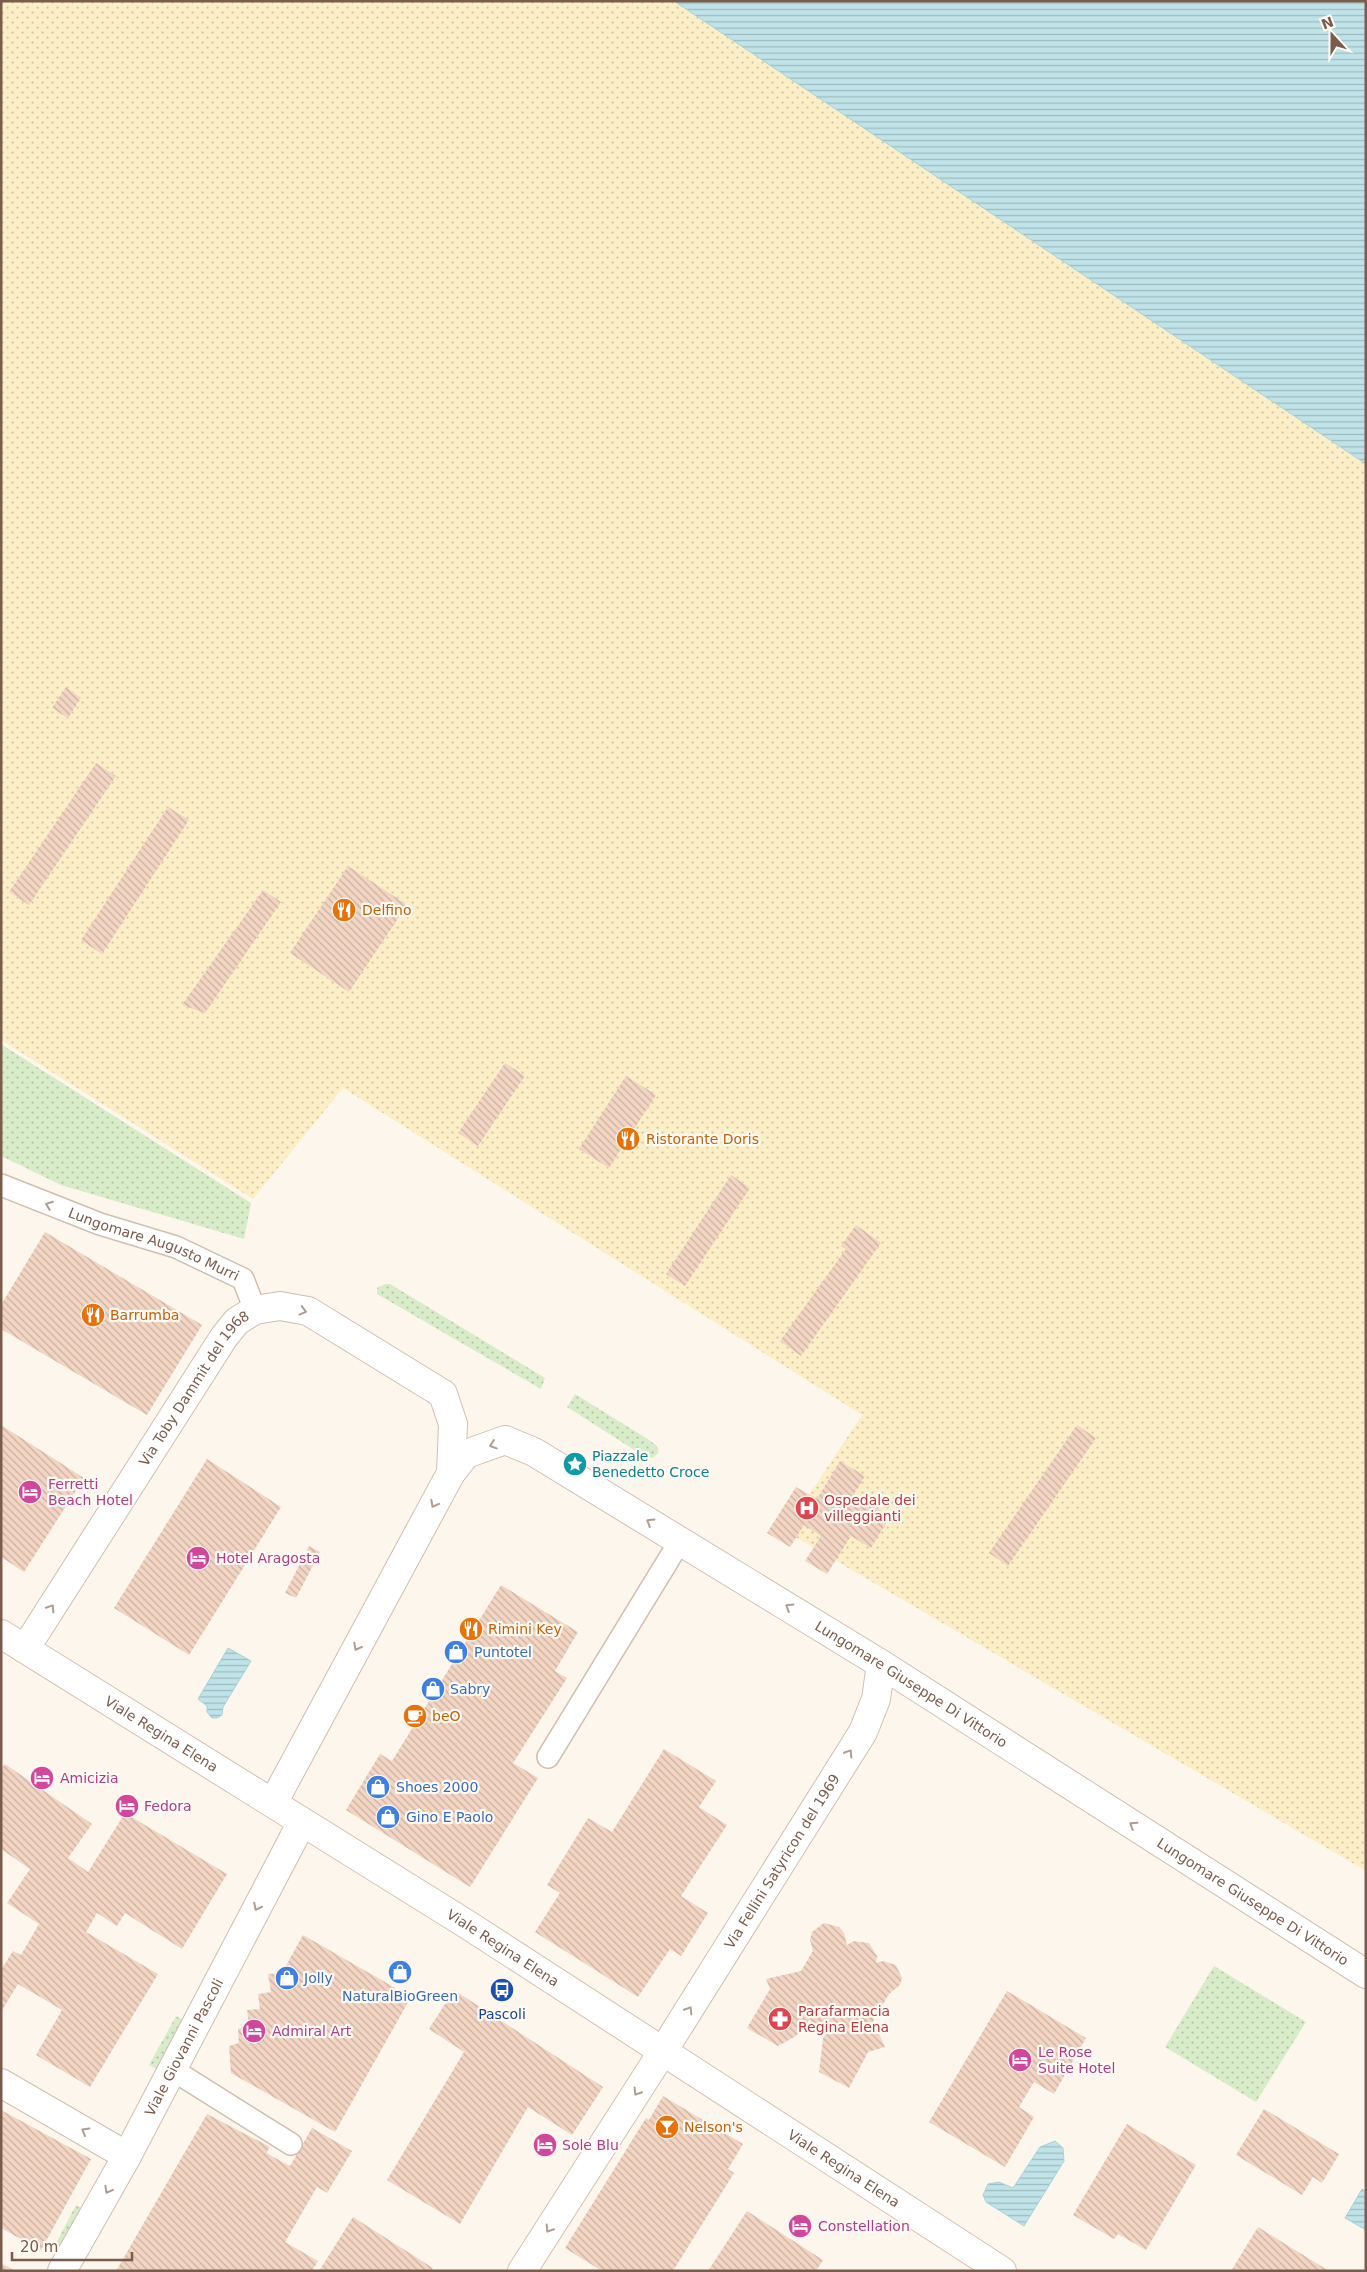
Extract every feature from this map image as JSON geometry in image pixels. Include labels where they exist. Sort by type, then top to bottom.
[{"type":"street","points":[[255,1310],[280,1306],[308,1312],[443,1394],[453,1424],[451,1473],[274,1803]]},
{"type":"street","name":"Via Toby Dammit del 1968","points":[[25,1649],[224,1337],[237,1321],[255,1310]]},
{"type":"street","name":"Lungomare Giuseppe Di Vittorio","points":[[451,1473],[466,1454],[505,1440],[534,1452],[881,1664],[1366,1974]]},
{"type":"street","name":"Viale Regina Elena","points":[[1,1634],[468,1925],[1002,2271]]},
{"type":"street","name":"Via Fellini Satyricon del 1969","points":[[522,2271],[663,2051],[863,1732],[876,1699],[881,1664]]},
{"type":"street","name":"Viale Giovanni Pascoli","points":[[62,2271],[173,2070],[302,1822]]},
{"type":"street","points":[[1,2083],[127,2156]]},
{"type":"lane","name":"Lungomare Augusto Murri","points":[[1,1185],[100,1224],[176,1246],[243,1279],[255,1310]]},
{"type":"lane","points":[[548,1757],[680,1541]]},
{"type":"lane","points":[[173,2070],[290,2144]]},
{"type":"green space","points":[[1,1044],[251,1203],[244,1239],[61,1185],[1,1156]]},
{"type":"green space","points":[[390,1284],[545,1378],[541,1389],[377,1294],[377,1288]]},
{"type":"green space","points":[[575,1394],[646,1438],[656,1445],[659,1452],[654,1457],[647,1458],[567,1407]]},
{"type":"green space","points":[[1214,1966],[1306,2022],[1256,2102],[1165,2047]]},
{"type":"green space","points":[[176,2016],[185,2021],[158,2070],[149,2065]]},
{"type":"green space","points":[[76,2205],[85,2210],[62,2254],[53,2249]]},
{"type":"sand","points":[[1,1],[674,1],[1366,464],[1366,1871],[785,1531],[862,1415],[343,1088],[253,1199],[1,1040]]},
{"type":"water","points":[[674,1],[1366,1],[1366,464]]},
{"type":"water","points":[[228,1648],[251,1661],[223,1707],[222,1715],[212,1718],[207,1712],[207,1706],[198,1699]]},
{"type":"water","points":[[1055,2141],[1063,2148],[1064,2161],[1024,2226],[986,2202],[983,2195],[988,2184],[999,2182],[1013,2188],[1040,2147]]},
{"type":"water","points":[[1362,2189],[1366,2192],[1366,2230],[1345,2218]]},
{"type":"building","points":[[66,687],[81,698],[68,718],[52,708]]},
{"type":"building","points":[[96,763],[116,776],[29,905],[9,892]]},
{"type":"building","points":[[168,807],[189,820],[102,954],[81,940]]},
{"type":"building","points":[[348,866],[407,905],[349,992],[290,953]]},
{"type":"building","points":[[263,890],[281,902],[205,1013],[182,1005]]},
{"type":"building","points":[[505,1063],[525,1076],[478,1146],[458,1133]]},
{"type":"building","points":[[626,1076],[656,1095],[609,1168],[579,1149]]},
{"type":"building","points":[[731,1175],[750,1188],[685,1286],[666,1274]]},
{"type":"building","points":[[856,1225],[881,1243],[801,1356],[780,1341],[846,1249],[841,1246]]},
{"type":"building","name":"Barrumba","points":[[45,1232],[202,1325],[147,1415],[1,1329],[1,1305]]},
{"type":"building","name":"Ferretti Beach Hotel","points":[[1,1425],[84,1478],[24,1572],[1,1557]]},
{"type":"building","points":[[1077,1425],[1096,1438],[1008,1566],[989,1553]]},
{"type":"building","name":"Hotel Aragosta","points":[[207,1459],[281,1507],[189,1655],[114,1608]]},
{"type":"building","points":[[840,1461],[865,1476],[854,1494],[890,1517],[871,1548],[851,1536],[827,1574],[805,1561],[821,1536],[804,1525],[790,1547],[767,1533],[796,1487],[817,1499]]},
{"type":"building","points":[[309,1546],[320,1552],[296,1598],[285,1593]]},
{"type":"building","points":[[501,1585],[578,1632],[555,1671],[567,1678],[513,1763],[538,1778],[470,1887],[346,1810],[380,1754],[392,1761]]},
{"type":"building","points":[[664,1749],[716,1781],[699,1807],[727,1825],[681,1896],[708,1913],[681,1956],[670,1949],[638,1997],[535,1932],[560,1893],[547,1885],[588,1818],[612,1832]]},
{"type":"building","points":[[5,1764],[92,1824],[68,1858],[88,1872],[125,1813],[227,1874],[182,1949],[125,1913],[117,1926],[97,1913],[86,1932],[158,1974],[90,2087],[36,2055],[62,2010],[18,1984],[1,2012],[1,1970],[13,1951],[21,1955],[39,1924],[7,1903],[30,1869],[1,1849],[1,1769]]},
{"type":"building","points":[[824,1923],[839,1927],[844,1933],[847,1945],[854,1941],[869,1943],[877,1956],[876,1963],[883,1961],[896,1965],[902,1978],[900,1985],[889,1994],[873,2021],[885,2047],[868,2052],[849,2088],[819,2072],[823,2039],[829,2025],[813,2034],[810,2019],[796,2036],[778,2046],[747,2028],[770,1989],[766,1979],[801,1971],[813,1951],[810,1940],[812,1932]]},
{"type":"building","points":[[303,1935],[411,1997],[335,2132],[231,2073],[229,2046],[239,2043],[238,2029],[249,2025],[247,2010],[260,2009],[258,1994],[271,1992],[268,1974],[282,1973]]},
{"type":"building","points":[[454,1990],[603,2087],[572,2135],[528,2107],[460,2224],[387,2180],[464,2052],[429,2029]]},
{"type":"building","name":"Le Rose Suite Hotel","points":[[1007,1991],[1086,2038],[1054,2094],[1034,2082],[1019,2107],[1034,2117],[1005,2167],[929,2122]]},
{"type":"building","points":[[663,2096],[743,2144],[728,2169],[734,2173],[673,2271],[602,2271],[565,2248],[646,2118],[649,2120]]},
{"type":"building","points":[[1264,2109],[1339,2154],[1322,2183],[1313,2177],[1302,2195],[1236,2155]]},
{"type":"building","points":[[1,2110],[91,2159],[41,2250],[1,2228]]},
{"type":"building","points":[[207,2114],[270,2147],[266,2153],[290,2166],[312,2128],[352,2151],[327,2193],[317,2187],[285,2242],[318,2261],[312,2271],[116,2271]]},
{"type":"building","points":[[1127,2124],[1196,2165],[1146,2250],[1118,2234],[1114,2239],[1073,2215]]},
{"type":"building","points":[[747,2211],[823,2260],[816,2271],[708,2271]]},
{"type":"building","points":[[353,2217],[433,2268],[431,2271],[319,2271]]},
{"type":"building","points":[[1258,2227],[1329,2271],[1231,2271]]},
{"type":"building","points":[[1,2263],[15,2271],[1,2271]]},
{"type":"place","name":"Delfino","points":[[344,910]]},
{"type":"place","name":"Ristorante Doris","points":[[628,1139]]},
{"type":"place","name":"Barrumba","points":[[93,1315]]},
{"type":"place","name":"Piazzale Benedetto Croce","points":[[575,1464]]},
{"type":"place","name":"Ferretti Beach Hotel","points":[[30,1492]]},
{"type":"place","name":"Ospedale dei villeggianti","points":[[807,1508]]},
{"type":"place","name":"Hotel Aragosta","points":[[198,1558]]},
{"type":"place","name":"Rimini Key","points":[[471,1629]]},
{"type":"place","name":"Puntotel","points":[[456,1652]]},
{"type":"place","name":"Sabry","points":[[433,1689]]},
{"type":"place","name":"beO","points":[[415,1716]]},
{"type":"place","name":"Amicizia","points":[[42,1778]]},
{"type":"place","name":"Shoes 2000","points":[[378,1787]]},
{"type":"place","name":"Fedora","points":[[127,1806]]},
{"type":"place","name":"Gino E Paolo","points":[[388,1817]]},
{"type":"place","name":"NaturalBioGreen","points":[[400,1972]]},
{"type":"place","name":"Jolly","points":[[287,1978]]},
{"type":"place","name":"Pascoli","points":[[502,1990]]},
{"type":"place","name":"Parafarmacia Regina Elena","points":[[780,2019]]},
{"type":"place","name":"Admiral Art","points":[[254,2031]]},
{"type":"place","name":"Le Rose Suite Hotel","points":[[1020,2060]]},
{"type":"place","name":"Nelson's","points":[[667,2127]]},
{"type":"place","name":"Sole Blu","points":[[545,2145]]},
{"type":"place","name":"Constellation","points":[[800,2226]]}]
